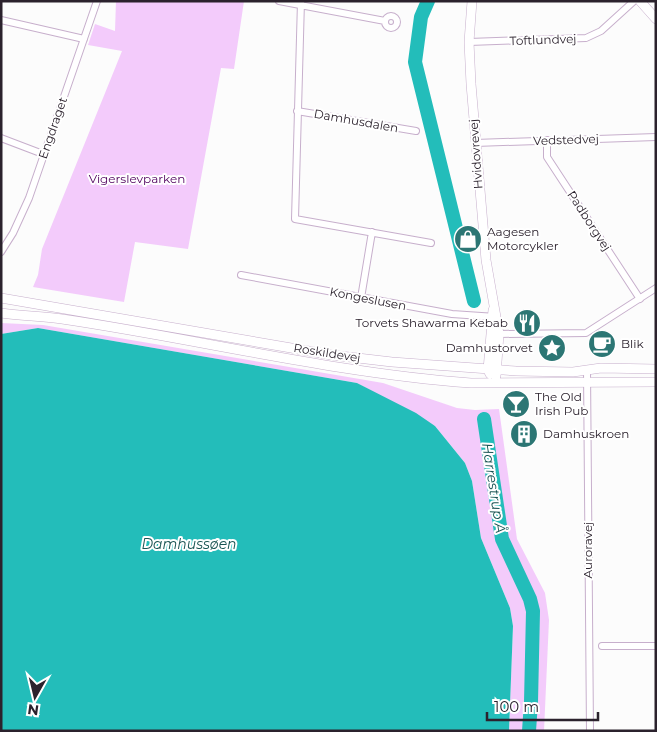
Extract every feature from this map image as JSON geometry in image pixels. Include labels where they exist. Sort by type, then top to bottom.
[{"type":"main road","name":"Hvidovrevej","points":[[472,1],[469,42],[475,143],[486,260],[494,305],[493,370]]},
{"type":"main road","points":[[640,1],[656,20]]},
{"type":"main road","name":"Roskildevej","points":[[1,298],[55,309],[77,311],[332,355],[392,362],[493,370],[573,372],[601,368],[656,369]]},
{"type":"main road","points":[[1,304],[55,309]]},
{"type":"main road","name":"Roskildevej","points":[[1,313],[63,319],[386,375],[441,381],[496,383],[656,382]]},
{"type":"main road","name":"Hvidovrevej","points":[[493,370],[499,334],[494,317]]},
{"type":"main road","points":[[493,370],[496,383]]},
{"type":"street","name":"Engdraget","points":[[1,252],[22,215],[97,1]]},
{"type":"street","points":[[279,1],[301,3],[386,21]]},
{"type":"street","name":"Toftlundvej","points":[[469,42],[586,38],[600,31],[634,1]]},
{"type":"street","name":"Damhusdalen","points":[[301,3],[295,219],[431,242]]},
{"type":"street","points":[[1,20],[84,39]]},
{"type":"street","name":"Damhusdalen","points":[[297,111],[416,131]]},
{"type":"street","name":"Vedstedvej","points":[[475,143],[656,137]]},
{"type":"street","points":[[1,138],[43,154]]},
{"type":"street","name":"Padborgvej","points":[[546,140],[547,156],[640,299]]},
{"type":"street","points":[[361,298],[372,232]]},
{"type":"street","name":"Kongeslusen","points":[[241,275],[452,314],[494,317]]},
{"type":"street","points":[[499,334],[586,333],[656,288]]},
{"type":"street","name":"Auroravej","points":[[587,370],[590,731]]},
{"type":"street","points":[[602,646],[656,646]]},
{"type":"green space","name":"Vigerslevparken","points":[[116,1],[244,1],[234,69],[221,68],[188,249],[135,242],[124,302],[33,287],[38,275],[42,249],[122,51],[88,45],[95,24],[115,31]]},
{"type":"green space","points":[[1,323],[43,325],[383,383],[457,408],[475,410],[499,409],[517,539],[545,593],[549,620],[544,731],[509,731],[513,626],[510,608],[481,538],[472,481],[465,463],[435,426],[357,383],[38,328],[1,334]]},
{"type":"water","name":"Damhussøen","points":[[38,328],[357,383],[416,413],[435,426],[465,463],[472,481],[481,538],[510,608],[513,626],[509,731],[1,731],[1,334]]},
{"type":"waterway","name":"Harrestrup Å","points":[[428,1],[421,17],[415,62],[474,301]]},
{"type":"waterway","name":"Harrestrup Å","points":[[484,419],[502,539],[530,599],[533,611],[529,731]]},
{"type":"place","name":"Aagesen Motorcykler","points":[[468,239]]},
{"type":"place","name":"Torvets Shawarma Kebab","points":[[527,323]]},
{"type":"place","name":"Blik","points":[[602,344]]},
{"type":"place","name":"Damhustorvet","points":[[552,348]]},
{"type":"place","name":"The Old Irish Pub","points":[[516,404]]},
{"type":"place","name":"Damhuskroen","points":[[524,434]]}]
